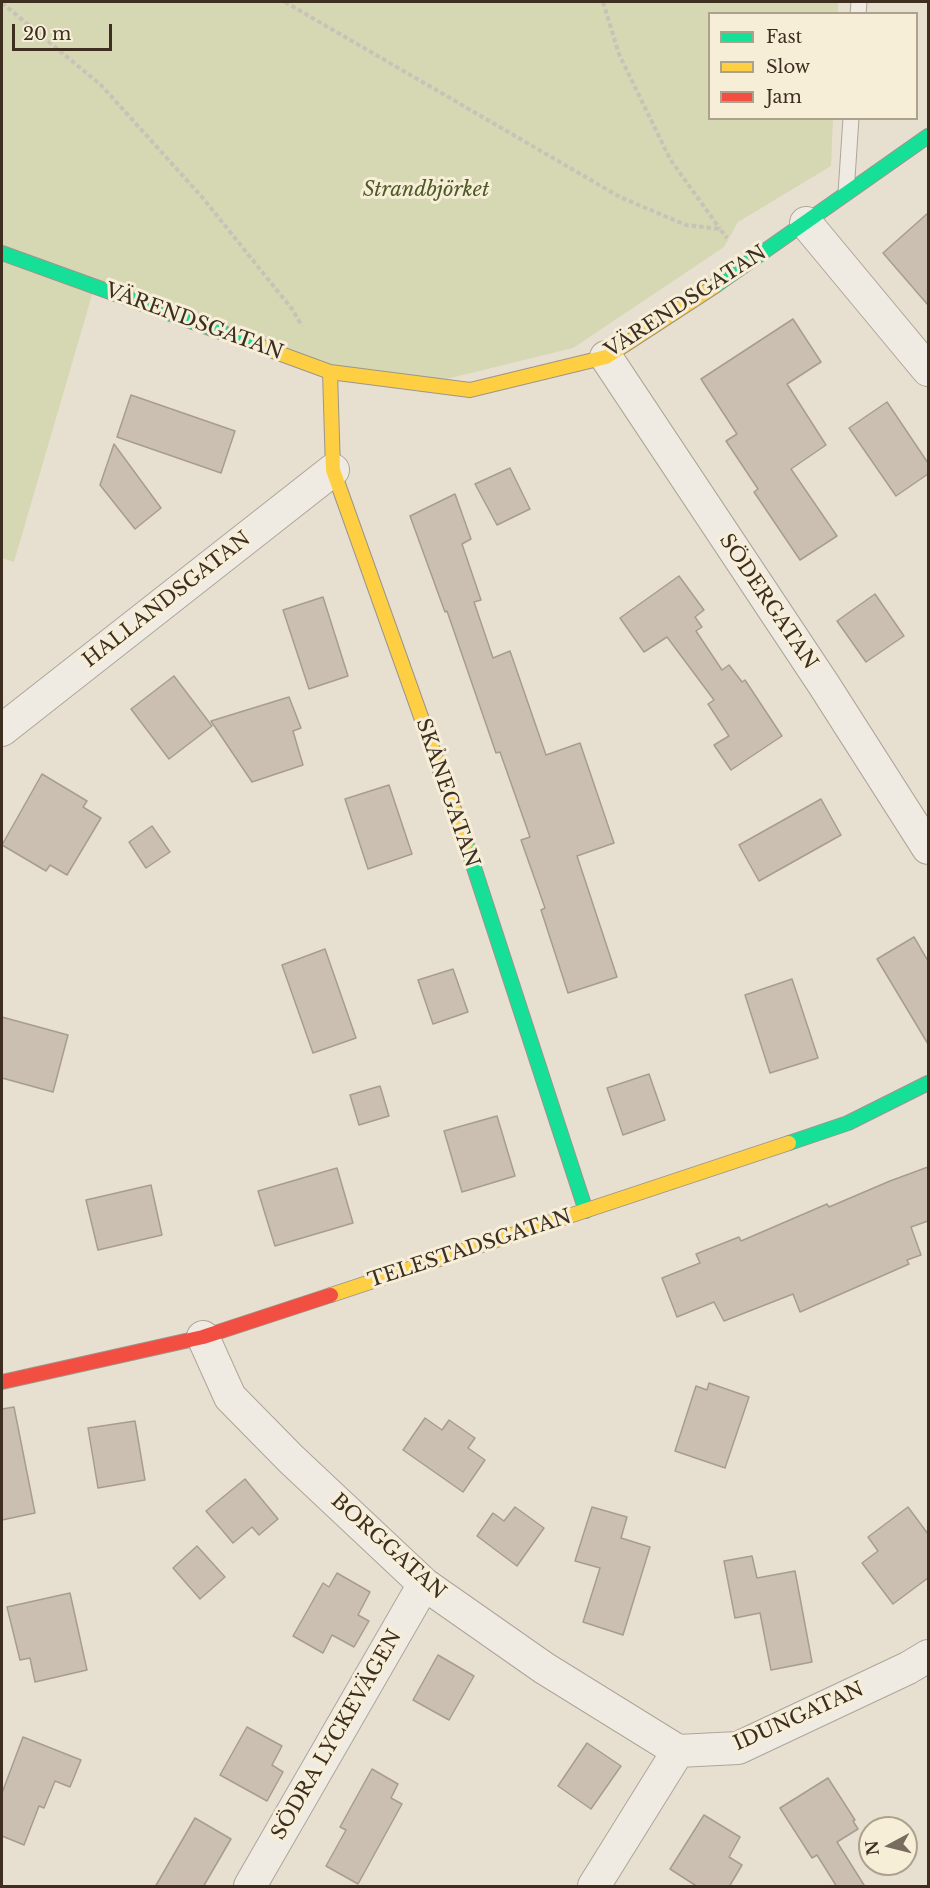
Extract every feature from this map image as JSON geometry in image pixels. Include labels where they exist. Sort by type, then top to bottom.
[{"type":"street","name":"VÄRENDSGATAN","points":[[2,253],[330,372],[470,390],[606,357],[750,263],[928,136]]},
{"type":"street","points":[[806,223],[928,370]]},
{"type":"street","name":"SÖDERGATAN","points":[[606,357],[824,685],[928,848]]},
{"type":"street","name":"SKÅNEGATAN","points":[[330,372],[333,470],[465,841],[586,1211]]},
{"type":"street","name":"HALLANDSGATAN","points":[[2,730],[333,470]]},
{"type":"street","name":"TELESTADSGATAN","points":[[2,1382],[203,1337],[848,1123],[928,1083]]},
{"type":"street","name":"BORGGATAN","points":[[203,1337],[230,1397],[291,1459],[424,1584],[544,1668],[678,1751]]},
{"type":"street","name":"SÖDRA LYCKEVÄGEN","points":[[250,1887],[424,1584]]},
{"type":"street","name":"IDUNGATAN","points":[[678,1751],[738,1748],[908,1668],[928,1656]]},
{"type":"street","points":[[594,1887],[678,1751]]},
{"type":"lane","points":[[846,196],[851,120]]},
{"type":"path","points":[[285,2],[620,197],[686,225],[720,229]]},
{"type":"path","points":[[603,2],[619,54],[670,159],[720,229],[750,263]]},
{"type":"path","points":[[2,3],[109,94],[202,196],[292,309],[303,327]]},
{"type":"green space","name":"Strandbjörket","points":[[2,2],[838,2],[838,12],[708,12],[708,120],[833,120],[831,166],[738,222],[724,247],[573,348],[438,381],[337,369],[94,288],[14,562],[2,558]]},
{"type":"building","points":[[928,213],[928,305],[883,253]]},
{"type":"building","points":[[793,319],[821,362],[787,384],[826,445],[791,469],[837,536],[800,560],[754,492],[758,489],[726,441],[737,434],[701,379]]},
{"type":"building","points":[[131,395],[235,431],[221,473],[117,437]]},
{"type":"building","points":[[887,402],[928,463],[928,474],[896,496],[849,428]]},
{"type":"building","points":[[114,444],[161,508],[135,529],[100,485]]},
{"type":"building","points":[[510,468],[530,509],[497,525],[475,484]]},
{"type":"building","points":[[455,494],[471,539],[462,544],[481,600],[474,602],[493,658],[510,651],[546,755],[580,743],[614,843],[577,856],[617,977],[568,993],[541,910],[545,908],[521,840],[530,837],[500,752],[496,753],[447,611],[445,612],[410,516]]},
{"type":"building","points":[[679,576],[704,610],[695,617],[702,627],[696,631],[722,670],[729,665],[742,682],[745,680],[782,736],[731,770],[714,745],[729,736],[708,704],[714,700],[667,637],[644,652],[620,618]]},
{"type":"building","points":[[875,594],[904,636],[866,662],[837,621]]},
{"type":"building","points":[[323,597],[348,676],[309,689],[283,610]]},
{"type":"building","points":[[174,676],[212,726],[169,759],[131,709]]},
{"type":"building","points":[[289,697],[301,728],[293,731],[303,765],[252,782],[211,721]]},
{"type":"building","points":[[42,774],[87,801],[83,807],[101,818],[67,875],[50,865],[46,871],[2,845]]},
{"type":"building","points":[[389,785],[412,854],[368,869],[345,799]]},
{"type":"building","points":[[821,799],[841,835],[759,881],[739,845]]},
{"type":"building","points":[[152,826],[170,852],[146,868],[129,842]]},
{"type":"building","points":[[914,937],[928,961],[928,1044],[877,959]]},
{"type":"building","points":[[325,949],[356,1038],[313,1053],[282,965]]},
{"type":"building","points":[[453,969],[468,1012],[433,1024],[418,980]]},
{"type":"building","points":[[792,979],[818,1058],[770,1073],[745,995]]},
{"type":"building","points":[[2,1017],[68,1035],[53,1092],[2,1078]]},
{"type":"building","points":[[649,1074],[665,1120],[623,1135],[607,1088]]},
{"type":"building","points":[[380,1086],[389,1116],[359,1125],[350,1095]]},
{"type":"building","points":[[497,1116],[515,1176],[462,1192],[444,1131]]},
{"type":"building","points":[[928,1167],[928,1221],[911,1227],[921,1255],[907,1260],[909,1264],[800,1312],[793,1294],[724,1321],[714,1302],[677,1317],[662,1278],[700,1263],[696,1254],[739,1237],[741,1241],[827,1204],[829,1207]]},
{"type":"building","points":[[337,1168],[353,1223],[275,1246],[258,1191]]},
{"type":"building","points":[[151,1185],[162,1235],[98,1250],[86,1200]]},
{"type":"building","points":[[709,1383],[749,1397],[725,1468],[675,1451],[696,1386],[707,1390]]},
{"type":"building","points":[[14,1407],[35,1513],[2,1520],[2,1409]]},
{"type":"building","points":[[425,1418],[442,1430],[449,1420],[475,1438],[468,1448],[485,1460],[463,1492],[403,1450]]},
{"type":"building","points":[[135,1421],[145,1480],[98,1488],[88,1428]]},
{"type":"building","points":[[245,1479],[278,1519],[259,1535],[252,1527],[233,1543],[206,1511]]},
{"type":"building","points":[[515,1507],[544,1528],[517,1566],[477,1536],[493,1513],[504,1521]]},
{"type":"building","points":[[592,1507],[627,1517],[621,1538],[650,1547],[623,1635],[583,1622],[600,1568],[575,1561]]},
{"type":"building","points":[[908,1507],[928,1534],[928,1578],[893,1604],[862,1563],[878,1551],[868,1537]]},
{"type":"building","points":[[197,1546],[225,1577],[200,1599],[173,1568]]},
{"type":"building","points":[[752,1556],[757,1578],[795,1571],[812,1662],[771,1670],[760,1613],[735,1618],[724,1561]]},
{"type":"building","points":[[337,1573],[370,1592],[358,1615],[369,1621],[354,1647],[332,1635],[323,1653],[293,1636],[323,1583],[329,1587]]},
{"type":"building","points":[[70,1593],[87,1670],[35,1682],[30,1658],[20,1660],[7,1607]]},
{"type":"building","points":[[438,1655],[474,1676],[449,1720],[413,1700]]},
{"type":"building","points":[[247,1727],[282,1746],[272,1765],[283,1772],[267,1801],[220,1775]]},
{"type":"building","points":[[23,1737],[81,1760],[70,1787],[55,1781],[44,1808],[39,1806],[24,1845],[2,1836],[2,1793]]},
{"type":"building","points":[[587,1743],[621,1766],[591,1809],[558,1786]]},
{"type":"building","points":[[372,1769],[398,1784],[391,1798],[402,1804],[358,1884],[326,1866],[346,1830],[340,1827]]},
{"type":"building","points":[[828,1778],[855,1820],[853,1821],[858,1829],[837,1842],[864,1885],[862,1887],[837,1887],[817,1855],[812,1858],[780,1808]]},
{"type":"building","points":[[704,1815],[740,1837],[729,1857],[742,1865],[729,1887],[698,1887],[670,1869]]},
{"type":"building","points":[[195,1818],[231,1839],[203,1887],[155,1887]]},
{"type":"traffic: fast","points":[[715,286],[928,136]]},
{"type":"traffic: fast","points":[[2,253],[262,347]]},
{"type":"traffic: fast","points":[[466,843],[586,1211]]},
{"type":"traffic: fast","points":[[789,1143],[848,1123],[928,1083]]},
{"type":"traffic: slow","points":[[262,347],[330,372],[470,390],[606,357],[715,286]]},
{"type":"traffic: slow","points":[[330,372],[333,470],[466,843]]},
{"type":"traffic: slow","points":[[331,1295],[789,1143]]},
{"type":"traffic: jam","points":[[2,1382],[203,1337],[331,1295]]}]
